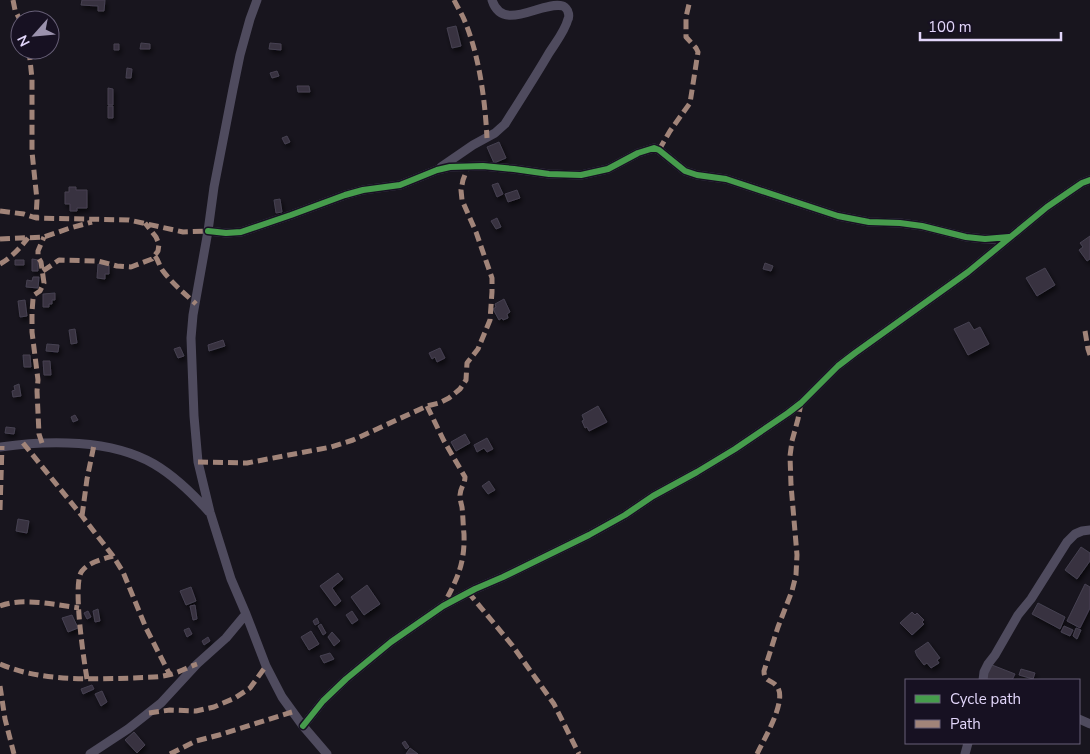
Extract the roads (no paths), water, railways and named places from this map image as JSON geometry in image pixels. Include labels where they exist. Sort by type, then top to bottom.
[{"type":"street","points":[[257,0],[240,55],[233,89],[214,187],[191,338],[198,462],[210,512],[231,579],[266,666],[282,697],[327,754]]},
{"type":"street","points":[[437,170],[473,145],[495,133],[505,124],[560,36],[569,18],[568,12],[559,4],[548,3],[513,14],[498,11],[492,0]]},
{"type":"street","points":[[208,231],[241,232],[345,194],[400,185],[437,170],[450,167],[483,166],[548,174],[580,175],[608,169],[638,153],[654,148],[685,172],[726,179],[838,216],[869,222],[922,226],[966,238],[985,240],[1010,238]]},
{"type":"street","points":[[303,726],[323,701],[346,678],[391,642],[443,606],[475,588],[609,525],[653,496],[698,472],[735,449],[788,413],[801,403],[838,366],[968,272],[1047,207],[1082,183],[1090,180]]},
{"type":"street","points":[[0,446],[61,442],[94,445],[132,454],[154,464],[175,479],[210,512]]},
{"type":"street","points":[[983,679],[988,664],[1067,542],[1075,534],[1090,530]]},
{"type":"street","points":[[90,754],[128,729],[161,703],[197,664],[226,638],[246,614]]}]
